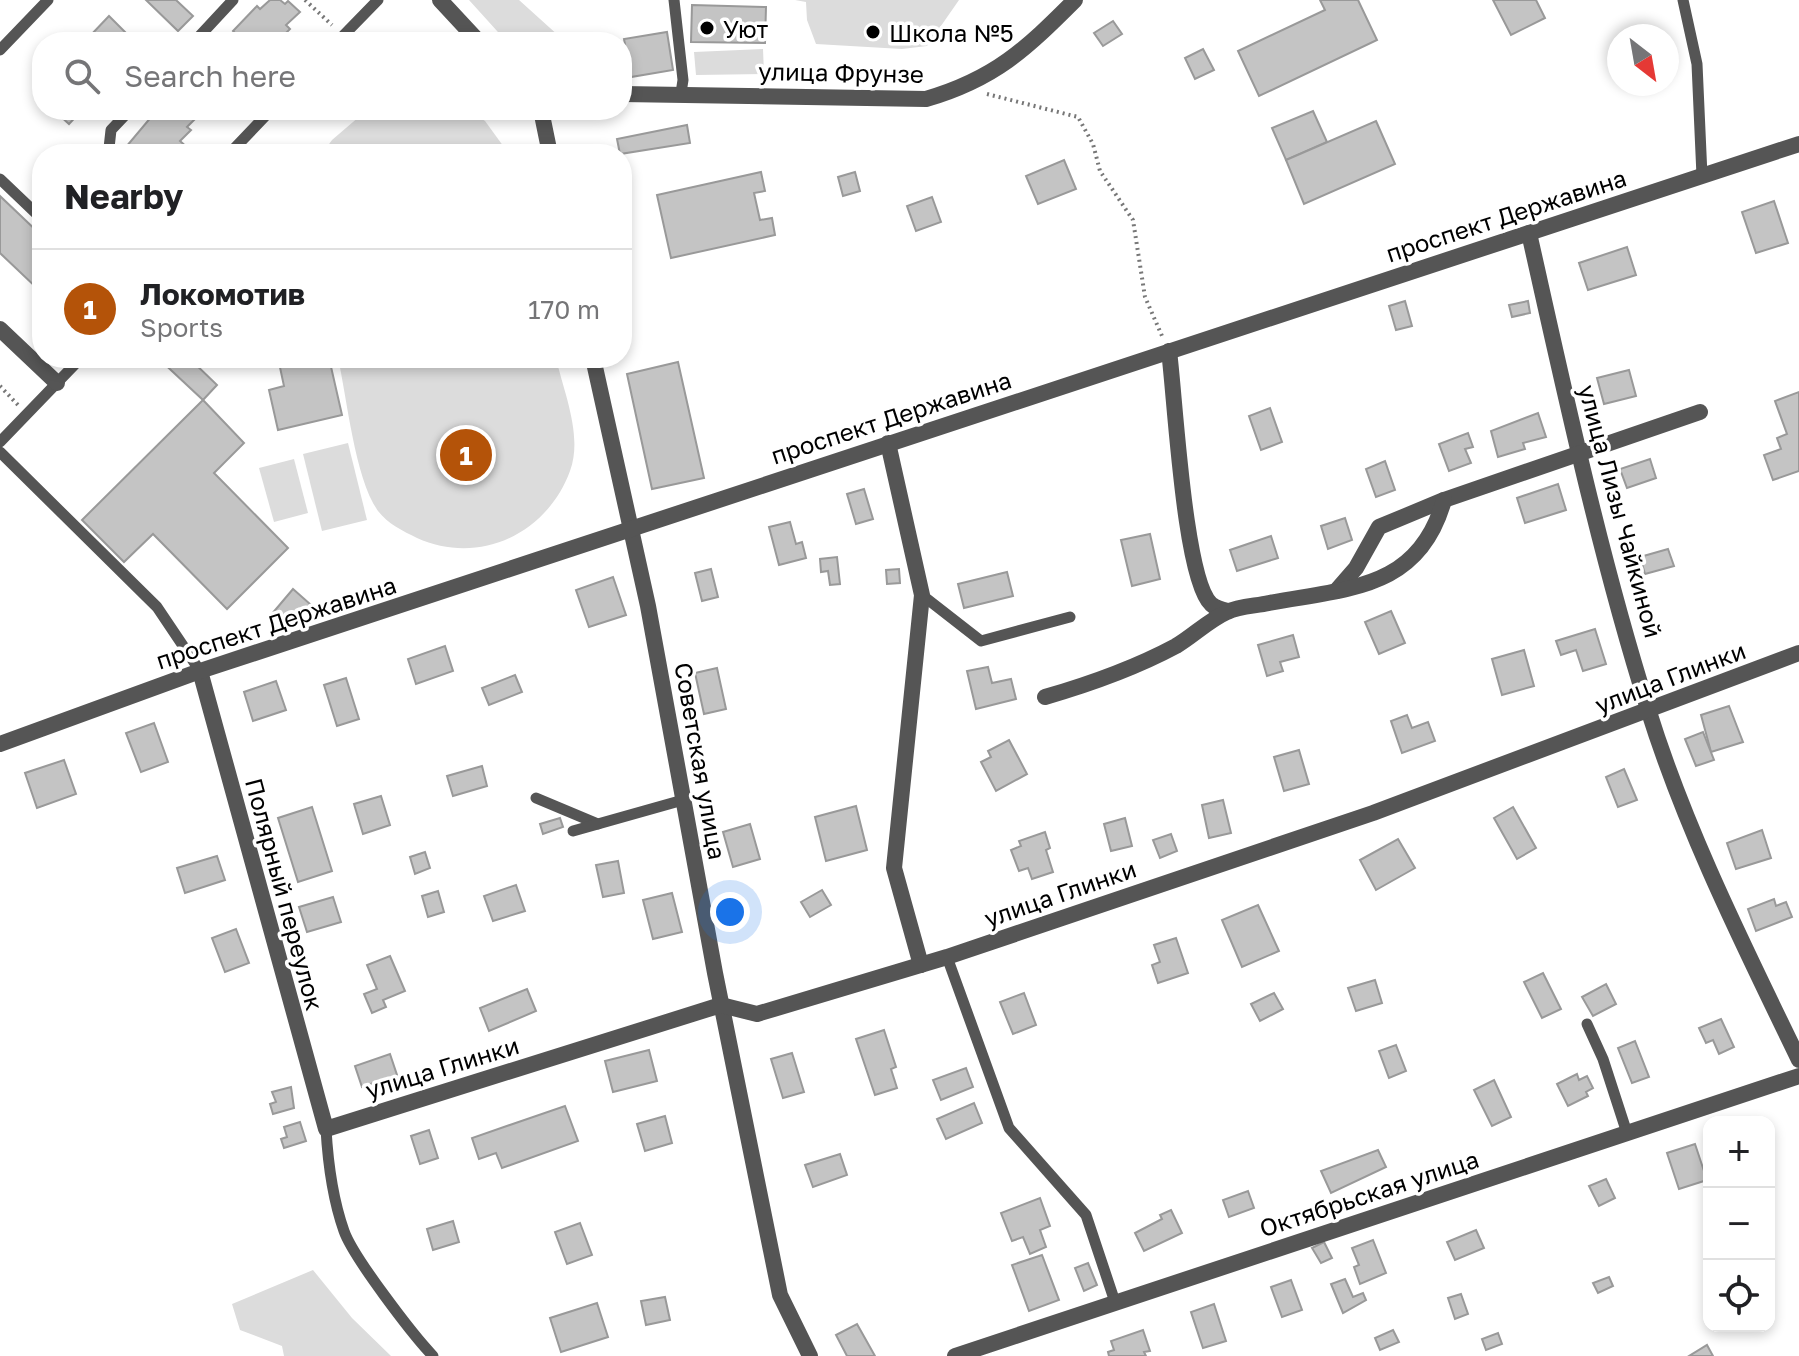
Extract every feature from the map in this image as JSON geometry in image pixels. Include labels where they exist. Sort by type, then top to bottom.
[{"type":"street","points":[[440,0],[470,32]]},
{"type":"street","name":"улица Фрунзе","points":[[632,94],[926,99],[964,88],[1019,56],[1075,0]]},
{"type":"street","points":[[543,120],[548,144]]},
{"type":"street","name":"проспект Державина","points":[[0,744],[200,671],[1799,144]]},
{"type":"street","name":"улица Лизы Чайкиной","points":[[1529,233],[1579,455],[1648,711],[1720,898],[1799,1060]]},
{"type":"street","points":[[0,329],[32,359]]},
{"type":"street","points":[[1169,351],[1181,486],[1200,587],[1211,605],[1228,611]]},
{"type":"street","points":[[41,368],[57,383]]},
{"type":"street","name":"Советская улица","points":[[595,368],[648,606],[721,1005],[780,1295],[810,1356]]},
{"type":"street","points":[[1335,592],[1356,568],[1379,527],[1444,500],[1700,412]]},
{"type":"street","points":[[888,443],[922,595],[894,868],[921,965]]},
{"type":"street","points":[[1045,697],[1094,683],[1176,646],[1228,611],[1335,592],[1391,574],[1415,557],[1436,530],[1444,500]]},
{"type":"street","name":"улица Глинки","points":[[326,1129],[721,1005],[757,1014],[947,957],[1373,813],[1799,653]]},
{"type":"street","name":"Полярный переулок","points":[[200,671],[326,1129]]},
{"type":"street","name":"Октябрьская улица","points":[[955,1356],[1799,1076]]},
{"type":"lane","points":[[0,50],[48,0]]},
{"type":"lane","points":[[203,32],[233,0]]},
{"type":"lane","points":[[347,32],[378,0]]},
{"type":"lane","points":[[674,0],[683,80],[681,93]]},
{"type":"lane","points":[[1683,0],[1697,64],[1702,176]]},
{"type":"lane","points":[[109,144],[111,130],[120,120]]},
{"type":"lane","points":[[239,144],[261,120]]},
{"type":"lane","points":[[0,179],[32,209]]},
{"type":"lane","points":[[0,442],[71,368]]},
{"type":"lane","points":[[0,452],[157,607],[200,671]]},
{"type":"lane","points":[[922,595],[981,641],[1070,617]]},
{"type":"lane","points":[[536,798],[599,824]]},
{"type":"lane","points":[[573,831],[683,800]]},
{"type":"lane","points":[[947,957],[1009,1128],[1086,1215],[1115,1302]]},
{"type":"lane","points":[[1587,1024],[1603,1059],[1627,1133]]},
{"type":"lane","points":[[326,1129],[330,1180],[345,1235],[418,1340],[433,1356]]},
{"type":"path","points":[[305,0],[334,32]]},
{"type":"path","points":[[964,88],[1078,117],[1093,144],[1100,171],[1133,220],[1145,297],[1169,351]]},
{"type":"path","points":[[0,386],[27,414]]},
{"type":"shaded area","points":[[469,0],[519,0],[554,32],[498,32]]},
{"type":"shaded area","name":"Школа №5","points":[[795,0],[959,0],[927,46],[902,49],[816,44],[807,20],[806,2]]},
{"type":"shaded area","points":[[763,49],[764,74],[696,75],[694,52]]},
{"type":"shaded area","points":[[355,120],[483,120],[502,144],[329,144]]},
{"type":"shaded area","points":[[340,368],[559,368],[571,414],[574,444],[570,471],[545,512],[508,539],[487,546],[464,548],[440,546],[417,538],[386,520],[370,497],[353,438]]},
{"type":"shaded area","points":[[348,443],[367,520],[322,531],[303,454]]},
{"type":"shaded area","points":[[294,459],[308,513],[274,522],[259,468]]},
{"type":"shaded area","points":[[313,1270],[352,1318],[391,1356],[284,1356],[282,1346],[240,1330],[232,1304]]},
{"type":"building","points":[[146,0],[176,0],[193,16],[178,31]]},
{"type":"building","points":[[270,0],[280,0],[285,4],[288,1],[300,12],[286,25],[290,29],[287,32],[233,31],[257,6],[260,9]]},
{"type":"building","points":[[1320,0],[1358,0],[1377,40],[1259,96],[1238,51],[1325,10]]},
{"type":"building","points":[[1493,0],[1536,0],[1545,18],[1511,35]]},
{"type":"building","points":[[692,5],[766,7],[765,43],[691,42]]},
{"type":"building","points":[[109,16],[125,32],[94,32]]},
{"type":"building","points":[[1113,21],[1122,34],[1103,46],[1094,33]]},
{"type":"building","points":[[667,32],[673,70],[632,77],[632,38]]},
{"type":"building","points":[[1203,49],[1214,70],[1195,79],[1185,58]]},
{"type":"building","points":[[1313,111],[1327,142],[1286,160],[1272,128]]},
{"type":"building","points":[[149,120],[194,120],[187,127],[191,130],[180,141],[183,144],[129,144]]},
{"type":"building","points":[[1376,121],[1395,164],[1304,204],[1286,160]]},
{"type":"building","points":[[687,125],[690,143],[632,152],[632,144],[618,144],[617,139]]},
{"type":"building","points":[[1064,160],[1076,189],[1038,204],[1026,176]]},
{"type":"building","points":[[761,172],[765,191],[754,193],[760,220],[772,218],[775,235],[671,258],[657,195]]},
{"type":"building","points":[[855,172],[860,191],[843,196],[838,177]]},
{"type":"building","points":[[0,196],[32,226],[32,283],[0,253]]},
{"type":"building","points":[[932,197],[941,222],[916,231],[907,206]]},
{"type":"building","points":[[1774,201],[1788,243],[1756,253],[1742,212]]},
{"type":"building","points":[[1627,247],[1636,275],[1588,290],[1579,263]]},
{"type":"building","points":[[1405,301],[1412,326],[1396,330],[1389,306]]},
{"type":"building","points":[[1528,301],[1530,313],[1512,317],[1509,305]]},
{"type":"building","points":[[678,362],[704,478],[652,489],[627,374]]},
{"type":"building","points":[[169,368],[199,368],[217,385],[203,400]]},
{"type":"building","points":[[280,368],[331,368],[342,415],[278,430],[269,390],[284,386]]},
{"type":"building","points":[[1629,370],[1636,396],[1604,404],[1597,378]]},
{"type":"building","points":[[1799,392],[1799,471],[1773,480],[1764,455],[1781,449],[1777,438],[1787,434],[1775,401]]},
{"type":"building","points":[[203,400],[244,443],[214,473],[288,548],[227,609],[153,534],[124,562],[82,520]]},
{"type":"building","points":[[1270,408],[1282,442],[1261,450],[1249,416]]},
{"type":"building","points":[[1538,413],[1546,437],[1523,443],[1525,449],[1498,457],[1491,431]]},
{"type":"building","points":[[1468,433],[1473,447],[1465,449],[1471,463],[1449,471],[1439,444]]},
{"type":"building","points":[[1650,459],[1656,478],[1627,488],[1620,469]]},
{"type":"building","points":[[1385,461],[1395,490],[1376,497],[1366,469]]},
{"type":"building","points":[[1558,484],[1566,510],[1525,523],[1517,498]]},
{"type":"building","points":[[864,489],[873,519],[856,524],[847,494]]},
{"type":"building","points":[[1345,518],[1352,540],[1328,549],[1321,526]]},
{"type":"building","points":[[790,522],[796,544],[802,542],[806,558],[779,565],[769,527]]},
{"type":"building","points":[[1150,534],[1160,579],[1132,586],[1121,540]]},
{"type":"building","points":[[1271,536],[1278,558],[1237,571],[1230,550]]},
{"type":"building","points":[[1668,549],[1674,566],[1645,574],[1640,557]]},
{"type":"building","points":[[837,557],[840,584],[830,585],[828,571],[821,572],[820,559]]},
{"type":"building","points":[[711,569],[718,597],[702,601],[695,573]]},
{"type":"building","points":[[899,569],[900,583],[887,584],[886,570]]},
{"type":"building","points":[[1007,572],[1013,596],[964,608],[958,584]]},
{"type":"building","points":[[613,577],[626,615],[589,627],[576,590]]},
{"type":"building","points":[[293,589],[310,604],[287,629],[271,615]]},
{"type":"building","points":[[1391,611],[1405,643],[1379,654],[1365,622]]},
{"type":"building","points":[[1595,629],[1606,664],[1583,671],[1576,650],[1561,655],[1556,641]]},
{"type":"building","points":[[1293,635],[1299,657],[1280,662],[1283,671],[1267,676],[1258,645]]},
{"type":"building","points":[[445,646],[453,671],[416,684],[408,659]]},
{"type":"building","points":[[1524,650],[1534,686],[1502,695],[1492,659]]},
{"type":"building","points":[[988,667],[992,683],[1011,679],[1016,699],[976,709],[967,671]]},
{"type":"building","points":[[717,668],[726,709],[704,714],[695,673]]},
{"type":"building","points":[[515,675],[522,692],[489,705],[482,688]]},
{"type":"building","points":[[346,678],[359,719],[337,726],[324,685]]},
{"type":"building","points":[[276,681],[286,710],[253,721],[244,692]]},
{"type":"building","points":[[1729,706],[1743,742],[1711,752],[1701,715]]},
{"type":"building","points":[[1407,715],[1412,728],[1428,722],[1435,741],[1402,753],[1391,721]]},
{"type":"building","points":[[154,723],[168,762],[141,772],[126,733]]},
{"type":"building","points":[[1703,732],[1714,760],[1696,766],[1685,739]]},
{"type":"building","points":[[1009,740],[1027,774],[996,791],[981,762],[991,757],[988,751]]},
{"type":"building","points":[[1299,750],[1309,784],[1284,791],[1274,757]]},
{"type":"building","points":[[64,760],[76,794],[37,808],[25,773]]},
{"type":"building","points":[[482,766],[487,786],[453,796],[447,776]]},
{"type":"building","points":[[1624,769],[1637,800],[1618,807],[1606,777]]},
{"type":"building","points":[[381,796],[390,825],[363,834],[354,804]]},
{"type":"building","points":[[1223,800],[1231,833],[1209,838],[1202,805]]},
{"type":"building","points":[[856,806],[867,850],[826,861],[815,817]]},
{"type":"building","points":[[312,807],[332,871],[298,882],[278,818]]},
{"type":"building","points":[[1513,807],[1536,848],[1517,859],[1494,818]]},
{"type":"building","points":[[560,818],[563,827],[543,834],[540,824]]},
{"type":"building","points":[[1125,818],[1132,846],[1111,851],[1104,824]]},
{"type":"building","points":[[750,824],[760,859],[733,867],[723,832]]},
{"type":"building","points":[[1762,830],[1771,858],[1736,869],[1727,843]]},
{"type":"building","points":[[1045,832],[1050,848],[1046,850],[1053,872],[1032,879],[1028,868],[1019,871],[1011,850],[1021,846],[1019,841]]},
{"type":"building","points":[[1171,834],[1177,851],[1160,858],[1153,840]]},
{"type":"building","points":[[1398,839],[1415,868],[1376,890],[1360,860]]},
{"type":"building","points":[[425,852],[430,868],[415,874],[410,857]]},
{"type":"building","points":[[217,856],[225,880],[185,893],[177,868]]},
{"type":"building","points":[[618,861],[624,893],[603,897],[596,865]]},
{"type":"building","points":[[516,885],[525,911],[493,921],[484,896]]},
{"type":"building","points":[[822,890],[831,905],[810,917],[801,902]]},
{"type":"building","points":[[438,891],[444,912],[428,917],[422,896]]},
{"type":"building","points":[[672,893],[682,932],[653,939],[643,900]]},
{"type":"building","points":[[333,897],[341,922],[307,932],[299,907]]},
{"type":"building","points":[[1774,899],[1776,906],[1786,902],[1792,917],[1756,931],[1748,909]]},
{"type":"building","points":[[1258,905],[1279,951],[1242,967],[1222,920]]},
{"type":"building","points":[[236,929],[249,963],[225,972],[212,938]]},
{"type":"building","points":[[1176,938],[1188,973],[1158,983],[1152,965],[1160,962],[1154,945]]},
{"type":"building","points":[[390,956],[405,991],[383,1000],[386,1007],[372,1013],[364,994],[377,989],[367,965]]},
{"type":"building","points":[[1543,973],[1561,1009],[1542,1018],[1524,982]]},
{"type":"building","points":[[1375,980],[1382,1003],[1356,1011],[1348,988]]},
{"type":"building","points":[[1606,984],[1616,1004],[1593,1016],[1582,997]]},
{"type":"building","points":[[527,989],[536,1011],[489,1031],[480,1008]]},
{"type":"building","points":[[1024,993],[1036,1025],[1013,1034],[1000,1002]]},
{"type":"building","points":[[1274,993],[1283,1009],[1260,1021],[1251,1004]]},
{"type":"building","points":[[1721,1019],[1734,1047],[1719,1054],[1713,1040],[1706,1043],[1699,1028]]},
{"type":"building","points":[[884,1030],[896,1067],[891,1069],[897,1088],[875,1095],[856,1039]]},
{"type":"building","points":[[1635,1041],[1649,1077],[1632,1083],[1618,1048]]},
{"type":"building","points":[[1396,1045],[1406,1071],[1389,1078],[1379,1051]]},
{"type":"building","points":[[649,1050],[657,1081],[613,1092],[605,1061]]},
{"type":"building","points":[[792,1053],[804,1092],[783,1098],[771,1059]]},
{"type":"building","points":[[390,1054],[397,1075],[362,1087],[355,1066]]},
{"type":"building","points":[[966,1068],[973,1087],[941,1100],[933,1080]]},
{"type":"building","points":[[1577,1074],[1579,1080],[1587,1076],[1593,1088],[1586,1092],[1588,1096],[1568,1106],[1557,1084]]},
{"type":"building","points":[[1494,1080],[1511,1117],[1492,1126],[1474,1090]]},
{"type":"building","points":[[291,1087],[294,1108],[273,1114],[270,1104],[276,1102],[272,1092]]},
{"type":"building","points":[[974,1103],[982,1123],[946,1139],[937,1119]]},
{"type":"building","points":[[565,1106],[578,1141],[502,1168],[496,1153],[479,1159],[472,1138]]},
{"type":"building","points":[[665,1116],[672,1143],[645,1151],[637,1124]]},
{"type":"building","points":[[300,1122],[306,1141],[284,1148],[281,1139],[287,1137],[284,1127]]},
{"type":"building","points":[[429,1130],[438,1158],[420,1164],[411,1136]]},
{"type":"building","points":[[1695,1144],[1703,1168],[1703,1181],[1679,1189],[1667,1153]]},
{"type":"building","points":[[1378,1150],[1386,1167],[1331,1193],[1321,1171]]},
{"type":"building","points":[[840,1154],[847,1175],[813,1187],[805,1165]]},
{"type":"building","points":[[1606,1179],[1615,1198],[1599,1206],[1589,1186]]},
{"type":"building","points":[[1248,1191],[1254,1208],[1229,1217],[1223,1200]]},
{"type":"building","points":[[1040,1198],[1050,1226],[1040,1230],[1046,1247],[1030,1254],[1023,1237],[1012,1241],[1001,1213]]},
{"type":"building","points":[[1171,1210],[1182,1233],[1144,1251],[1135,1233],[1162,1219],[1160,1215]]},
{"type":"building","points":[[453,1221],[459,1242],[433,1250],[427,1229]]},
{"type":"building","points":[[580,1223],[592,1255],[567,1264],[555,1232]]},
{"type":"building","points":[[1476,1230],[1484,1248],[1455,1260],[1447,1242]]},
{"type":"building","points":[[1373,1240],[1386,1273],[1360,1284],[1354,1267],[1359,1265],[1352,1248]]},
{"type":"building","points":[[1324,1242],[1332,1258],[1321,1263],[1312,1248]]},
{"type":"building","points":[[1042,1255],[1059,1300],[1029,1311],[1012,1265]]},
{"type":"building","points":[[1088,1263],[1097,1285],[1084,1291],[1075,1268]]},
{"type":"building","points":[[1609,1277],[1613,1286],[1598,1293],[1593,1283]]},
{"type":"building","points":[[1345,1279],[1353,1297],[1363,1293],[1366,1300],[1343,1313],[1331,1284]]},
{"type":"building","points":[[1291,1280],[1302,1310],[1282,1317],[1271,1287]]},
{"type":"building","points":[[1461,1294],[1468,1314],[1455,1319],[1448,1298]]},
{"type":"building","points":[[665,1297],[670,1320],[646,1325],[641,1301]]},
{"type":"building","points":[[597,1303],[608,1337],[561,1352],[550,1318]]},
{"type":"building","points":[[1214,1304],[1226,1341],[1203,1348],[1191,1312]]},
{"type":"building","points":[[857,1324],[875,1356],[847,1356],[836,1335]]},
{"type":"building","points":[[1143,1330],[1150,1351],[1144,1352],[1146,1356],[1109,1356],[1108,1352],[1114,1350],[1111,1341]]},
{"type":"building","points":[[1393,1330],[1399,1342],[1380,1350],[1375,1338]]},
{"type":"building","points":[[1498,1333],[1502,1344],[1486,1350],[1482,1339]]},
{"type":"building","points":[[1707,1345],[1713,1356],[1689,1356]]},
{"type":"place","name":"Уют","points":[[707,28]]},
{"type":"place","name":"Школа №5","points":[[873,32]]},
{"type":"place","name":"Локомотив","points":[[466,455]]}]
